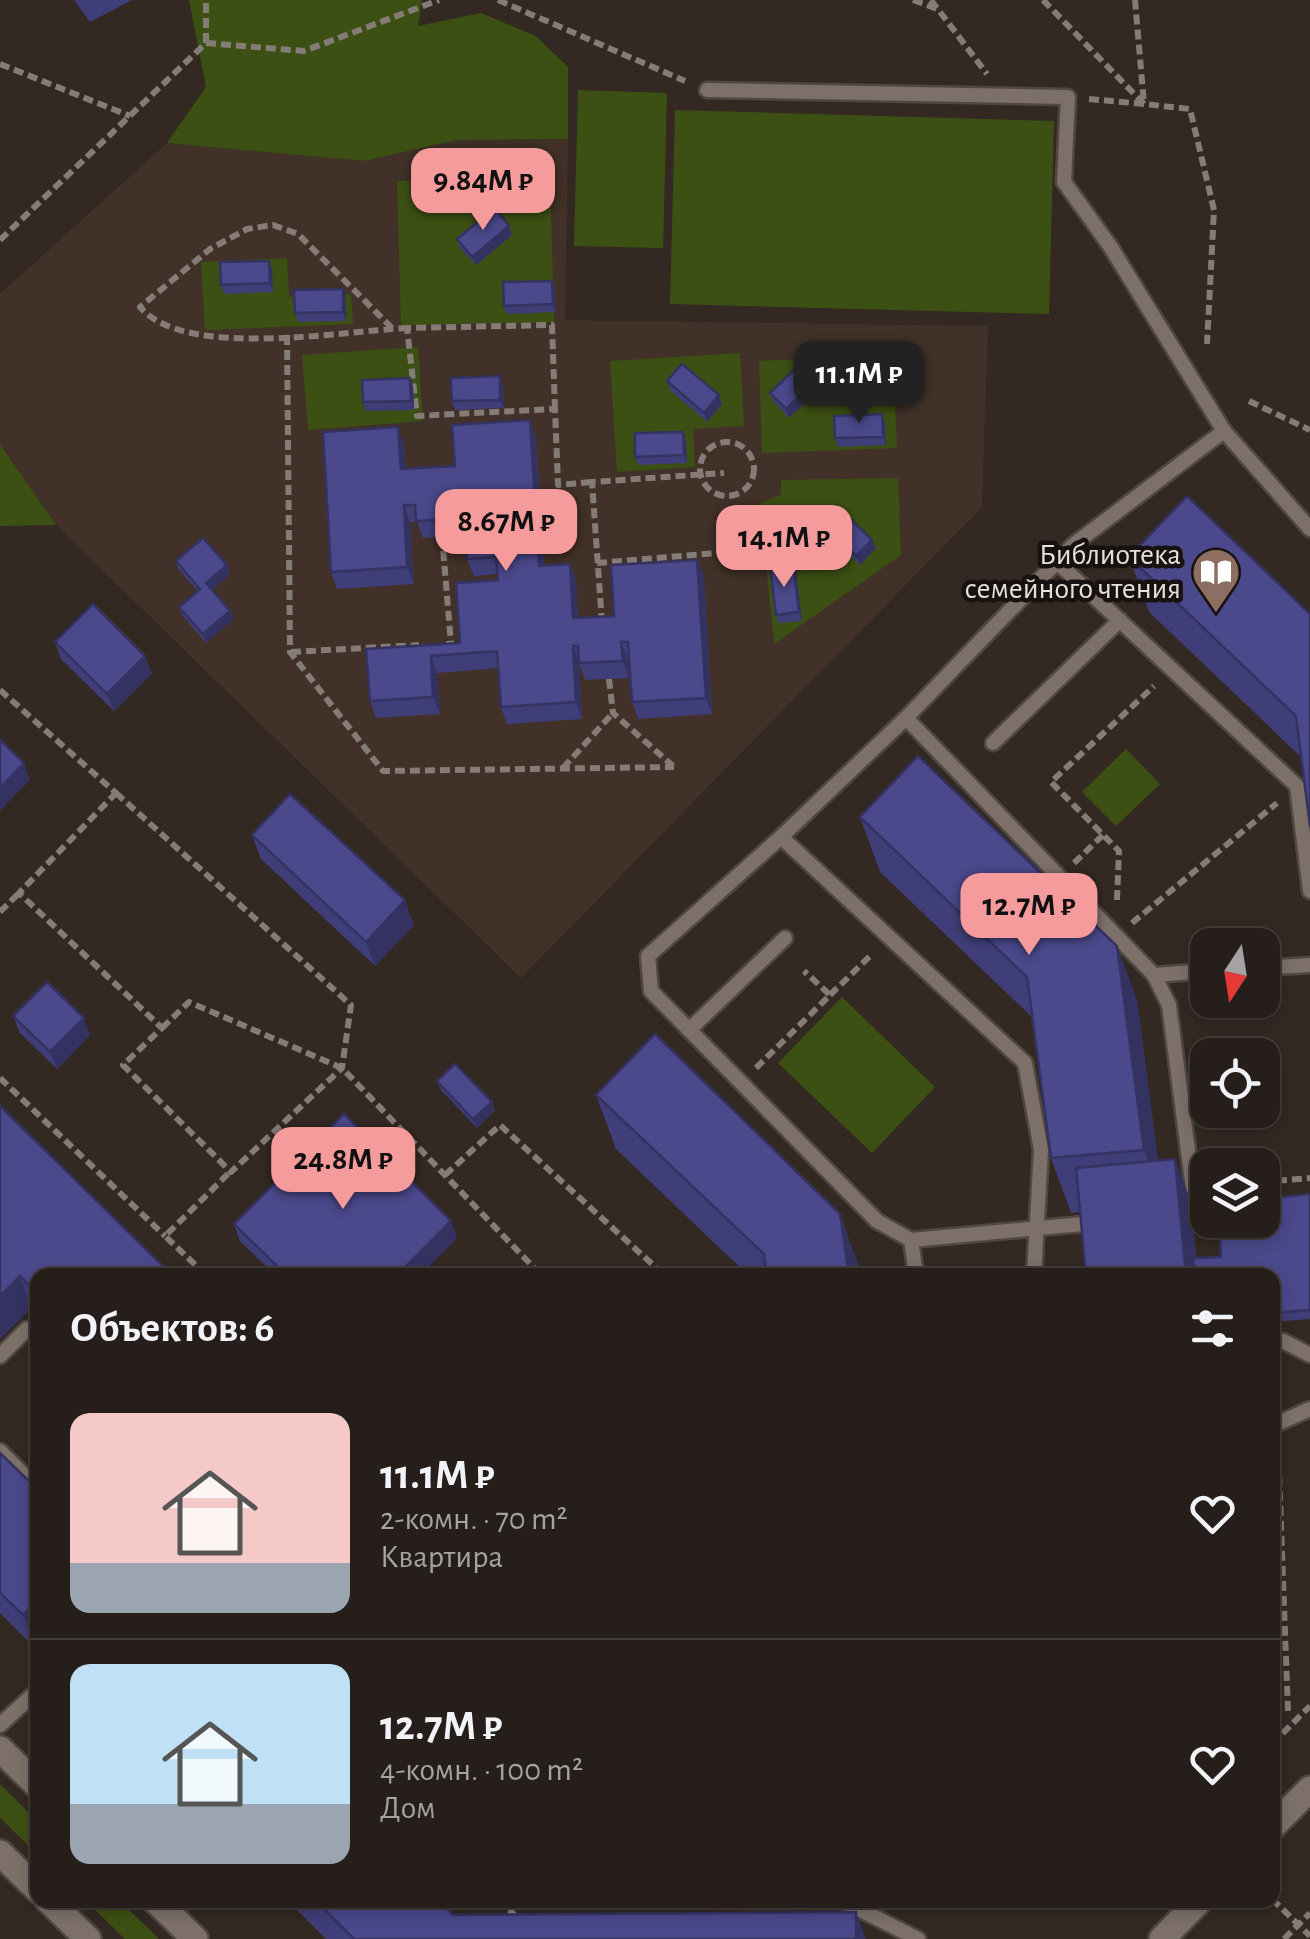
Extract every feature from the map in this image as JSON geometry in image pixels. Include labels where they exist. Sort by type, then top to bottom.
[{"type":"street","points":[[0,1749],[30,1778]]},
{"type":"street","points":[[1280,1819],[1310,1788]]},
{"type":"street","points":[[0,1853],[30,1882]]},
{"type":"street","points":[[56,1908],[88,1939]]},
{"type":"street","points":[[163,1908],[195,1939]]},
{"type":"street","points":[[1162,1939],[1192,1908]]},
{"type":"lane","points":[[707,90],[1068,97],[1064,182],[1110,246],[1224,430],[1310,529]]},
{"type":"lane","points":[[1092,1223],[912,1240],[877,1221],[651,991],[648,956],[906,718],[1057,562],[1224,430]]},
{"type":"lane","points":[[1057,562],[1297,786],[1310,892]]},
{"type":"lane","points":[[993,743],[1120,620]]},
{"type":"lane","points":[[906,718],[1154,974],[1169,1005],[1190,1166]]},
{"type":"lane","points":[[781,837],[1025,1064],[1041,1150],[1034,1268]]},
{"type":"lane","points":[[689,1030],[785,938]]},
{"type":"lane","points":[[1280,967],[1310,965]]},
{"type":"lane","points":[[1154,974],[1190,972]]},
{"type":"lane","points":[[912,1240],[915,1268]]},
{"type":"lane","points":[[0,1356],[30,1332]]},
{"type":"lane","points":[[1280,1343],[1310,1355]]},
{"type":"lane","points":[[1280,1429],[1310,1409]]},
{"type":"lane","points":[[0,1451],[30,1482]]},
{"type":"lane","points":[[0,1725],[30,1697]]},
{"type":"lane","points":[[857,1908],[918,1939]]},
{"type":"path","points":[[0,240],[206,43],[206,0]]},
{"type":"path","points":[[206,43],[304,51],[439,0]]},
{"type":"path","points":[[498,0],[707,90]]},
{"type":"path","points":[[914,0],[941,10]]},
{"type":"path","points":[[931,0],[1003,95]]},
{"type":"path","points":[[1043,0],[1144,104]]},
{"type":"path","points":[[1135,0],[1144,104]]},
{"type":"path","points":[[0,64],[130,116]]},
{"type":"path","points":[[1068,97],[1190,110],[1214,210],[1207,344]]},
{"type":"path","points":[[392,328],[298,234],[273,225],[247,229],[210,250],[140,308],[174,331],[208,337],[552,324],[558,485],[724,473]]},
{"type":"path","points":[[406,328],[416,416],[555,409]]},
{"type":"path","points":[[288,335],[290,652],[382,771],[674,767],[613,713],[609,678]]},
{"type":"path","points":[[1250,401],[1310,430]]},
{"type":"path","points":[[723,442],[740,445],[753,462],[750,483],[736,494],[718,494],[701,474],[703,456],[723,442]]},
{"type":"path","points":[[592,482],[602,634]]},
{"type":"path","points":[[290,652],[451,644],[442,536]]},
{"type":"path","points":[[597,563],[730,552]]},
{"type":"path","points":[[1116,936],[1119,851],[1051,782],[1172,670]]},
{"type":"path","points":[[0,690],[351,1006],[342,1068],[164,1236]]},
{"type":"path","points":[[562,768],[613,713]]},
{"type":"path","points":[[1116,936],[1297,786]]},
{"type":"path","points":[[0,912],[116,793]]},
{"type":"path","points":[[1059,878],[1103,835]]},
{"type":"path","points":[[19,892],[162,1028]]},
{"type":"path","points":[[741,1084],[890,936]]},
{"type":"path","points":[[804,971],[830,995]]},
{"type":"path","points":[[230,1172],[123,1066],[188,1002],[342,1068],[534,1268]]},
{"type":"path","points":[[0,1078],[198,1268]]},
{"type":"path","points":[[445,1175],[500,1125],[656,1268]]},
{"type":"path","points":[[1280,1180],[1310,1178]]},
{"type":"path","points":[[1280,1540],[1288,1712]]},
{"type":"path","points":[[1280,1736],[1310,1706]]},
{"type":"path","points":[[1280,1906],[1310,1936]]},
{"type":"path","points":[[507,1908],[526,1926]]},
{"type":"path","points":[[662,1908],[672,1926]]},
{"type":"path","points":[[1284,1939],[1310,1913]]},
{"type":"shaded area","points":[[568,139],[565,320],[988,326],[982,507],[521,978],[56,525],[0,444],[0,294],[167,143],[364,161],[457,140]]},
{"type":"green space","points":[[189,0],[422,0],[418,26],[481,13],[536,36],[568,67],[568,139],[457,140],[364,161],[167,143],[206,87]]},
{"type":"green space","points":[[578,90],[667,93],[663,248],[574,246]]},
{"type":"green space","points":[[675,110],[1054,121],[1049,314],[670,304]]},
{"type":"green space","points":[[550,178],[554,322],[401,325],[397,181]]},
{"type":"green space","points":[[287,258],[289,297],[351,294],[353,324],[205,330],[201,262]]},
{"type":"green space","points":[[418,347],[423,421],[308,430],[302,355]]},
{"type":"green space","points":[[740,353],[744,426],[693,429],[695,467],[617,472],[610,361]]},
{"type":"green space","points":[[893,355],[897,448],[762,453],[759,361]]},
{"type":"green space","points":[[0,444],[56,525],[0,526]]},
{"type":"green space","points":[[898,478],[901,555],[774,644],[760,503],[781,495],[781,480]]},
{"type":"green space","points":[[1126,749],[1160,784],[1116,826],[1082,792]]},
{"type":"green space","points":[[842,997],[935,1087],[872,1153],[778,1063]]},
{"type":"green space","points":[[0,1784],[30,1814],[30,1847],[0,1818]]},
{"type":"green space","points":[[93,1908],[127,1908],[159,1939],[125,1939]]},
{"type":"building","points":[[495,208],[509,226],[472,257],[457,239]]},
{"type":"building","points":[[269,261],[270,283],[221,285],[220,262]]},
{"type":"building","points":[[552,281],[553,304],[504,306],[503,282]]},
{"type":"building","points":[[343,289],[343,312],[295,313],[294,290]]},
{"type":"building","points":[[805,359],[821,376],[786,409],[770,393]]},
{"type":"building","points":[[682,364],[719,395],[704,413],[667,381]]},
{"type":"building","points":[[500,376],[500,400],[452,401],[451,378]]},
{"type":"building","points":[[410,378],[411,401],[363,402],[362,380]]},
{"type":"building","points":[[882,414],[883,437],[835,438],[834,416]]},
{"type":"building","points":[[530,420],[539,566],[570,564],[573,618],[614,616],[611,565],[697,560],[706,698],[632,702],[628,642],[621,642],[623,661],[579,663],[578,646],[573,646],[576,702],[501,707],[497,651],[431,656],[433,697],[370,701],[366,649],[460,643],[456,583],[498,580],[496,557],[467,559],[464,500],[449,501],[450,519],[416,521],[415,505],[404,505],[407,567],[331,572],[323,432],[398,427],[401,469],[455,466],[452,425]]},
{"type":"building","points":[[683,432],[684,455],[635,457],[635,433]]},
{"type":"building","points":[[1187,496],[1310,614],[1310,826],[1296,716],[1129,557]]},
{"type":"building","points":[[837,506],[872,540],[856,556],[821,523]]},
{"type":"building","points":[[203,538],[227,565],[206,583],[230,611],[203,634],[179,607],[200,589],[176,561]]},
{"type":"building","points":[[793,564],[799,612],[776,615],[770,567]]},
{"type":"building","points":[[93,604],[145,656],[107,694],[55,642]]},
{"type":"building","points":[[0,740],[24,763],[0,788]]},
{"type":"building","points":[[918,756],[1117,946],[1144,1150],[1051,1158],[1027,977],[860,817]]},
{"type":"building","points":[[290,794],[405,900],[366,942],[252,835]]},
{"type":"building","points":[[47,982],[84,1018],[50,1052],[13,1016]]},
{"type":"building","points":[[655,1034],[840,1214],[848,1268],[765,1268],[764,1254],[596,1095]]},
{"type":"building","points":[[455,1064],[492,1102],[473,1119],[437,1081]]},
{"type":"building","points":[[0,1106],[165,1268],[30,1268],[30,1286],[20,1276],[0,1296]]},
{"type":"building","points":[[344,1114],[451,1221],[404,1268],[279,1268],[234,1224]]},
{"type":"building","points":[[1175,1159],[1185,1268],[1085,1268],[1076,1168]]},
{"type":"building","points":[[1310,1194],[1310,1310],[1280,1312],[1280,1268],[1194,1268],[1193,1258],[1221,1257],[1220,1238],[1280,1238],[1280,1197]]},
{"type":"building","points":[[0,1453],[30,1482],[30,1608],[23,1615],[0,1593]]},
{"type":"building","points":[[323,1908],[446,1908],[453,1915],[856,1912],[856,1939],[354,1939]]},
{"type":"place","name":"Библиотека семейного чтения","points":[[1216,614]]}]
